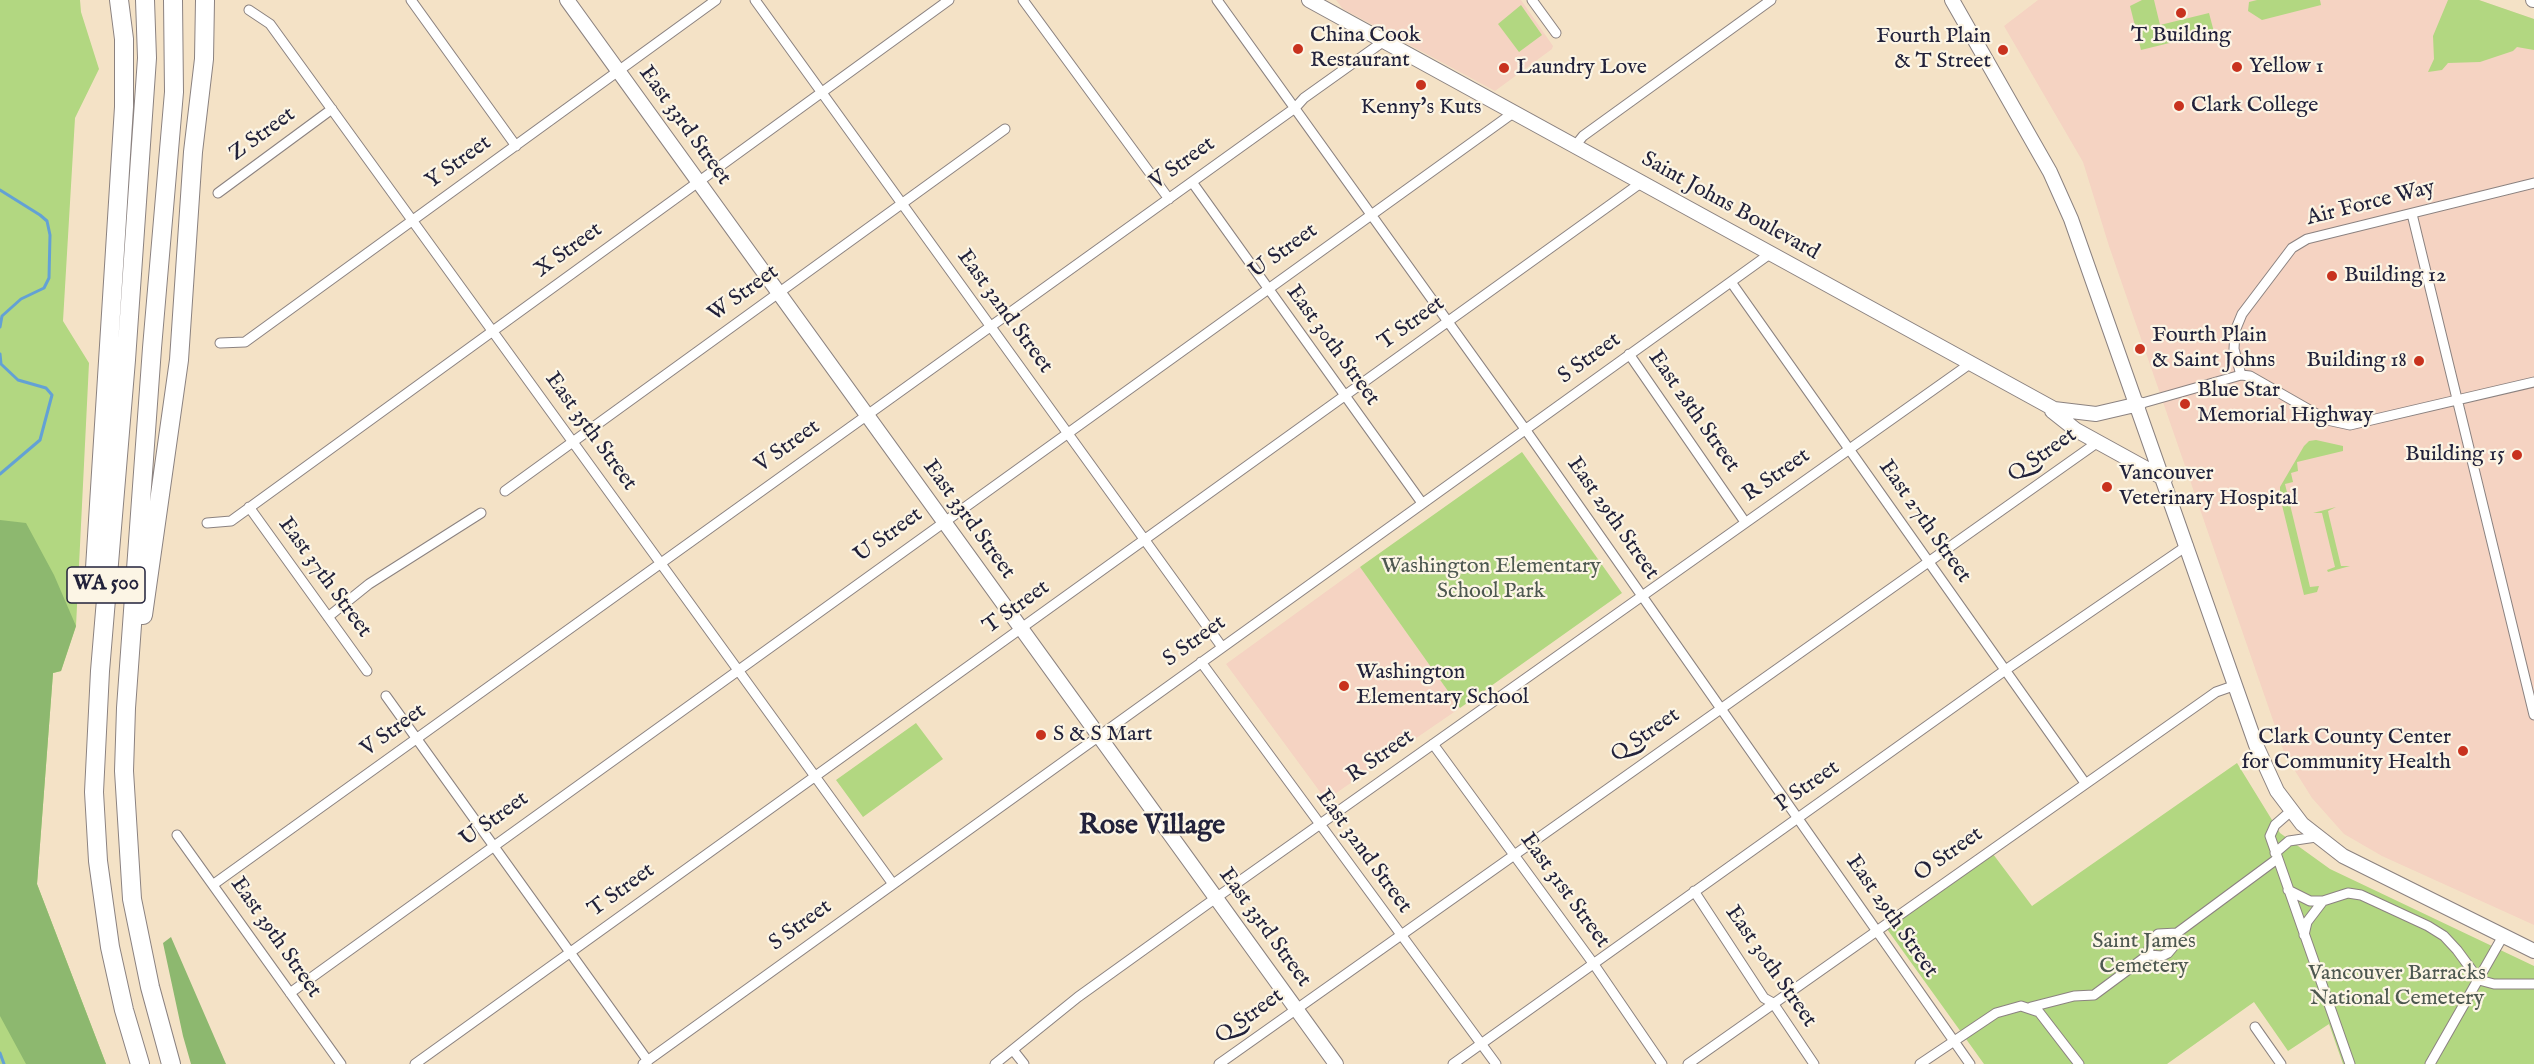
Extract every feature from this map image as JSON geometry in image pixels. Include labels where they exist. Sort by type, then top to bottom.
[{"type":"highway","points":[[95,811],[87,730],[124,107],[124,39],[120,0]]},
{"type":"highway","name":"WA 500","points":[[140,1064],[124,1011],[110,947],[98,861],[95,811],[100,671],[126,360],[147,58],[146,0]]},
{"type":"highway","name":"WA 500","points":[[172,1064],[164,1043],[132,899],[124,809],[125,735],[150,372],[174,92],[174,0]]},
{"type":"highway","points":[[125,735],[176,396],[193,152],[204,59],[205,0]]},
{"type":"street","points":[[411,0],[516,146]]},
{"type":"street","name":"East 33rd Street","points":[[567,0],[1336,1064]]},
{"type":"street","name":"Y Street","points":[[219,343],[245,342],[716,0]]},
{"type":"street","name":"East 32nd Street","points":[[755,0],[992,325],[1222,647]]},
{"type":"street","name":"X Street","points":[[207,523],[231,521],[949,0]]},
{"type":"street","points":[[1023,0],[1168,199]]},
{"type":"street","name":"East 29th Street","points":[[1217,0],[1525,429],[1970,1064]]},
{"type":"street","name":"Saint Johns Boulevard","points":[[1309,0],[2044,404],[2064,412],[2086,414],[2109,413],[2139,404]]},
{"type":"street","points":[[1532,0],[1556,33]]},
{"type":"street","points":[[1575,146],[1592,129],[1771,0]]},
{"type":"street","points":[[1952,0],[2058,187],[2086,255],[2266,770],[2291,811],[2316,837],[2373,873],[2534,951]]},
{"type":"street","name":"East 35th Street","points":[[249,10],[270,24],[662,562],[893,884]]},
{"type":"street","name":"V Street","points":[[214,884],[1295,108],[1304,98],[1384,41]]},
{"type":"street","name":"Z Street","points":[[218,193],[332,109]]},
{"type":"street","name":"U Street","points":[[290,993],[1513,113]]},
{"type":"street","name":"W Street","points":[[505,491],[1005,129]]},
{"type":"street","name":"East 30th Street","points":[[1192,182],[1422,503]]},
{"type":"street","name":"T Street","points":[[415,1064],[1642,182]]},
{"type":"street","name":"Air Force Way","points":[[2241,375],[2234,349],[2235,331],[2242,314],[2292,248],[2307,239],[2534,183]]},
{"type":"street","points":[[2412,214],[2459,399],[2534,715]]},
{"type":"street","name":"S Street","points":[[645,1062],[1771,253]]},
{"type":"street","name":"East 27th Street","points":[[1731,282],[2085,783]]},
{"type":"street","name":"East 28th Street","points":[[1629,354],[1745,522]]},
{"type":"street","name":"R Street","points":[[995,1064],[1078,997],[1641,595],[1971,363]]},
{"type":"street","points":[[2139,404],[2241,375],[2259,379],[2327,420],[2342,425],[2360,423],[2534,382]]},
{"type":"street","points":[[2044,404],[2076,430],[2165,479]]},
{"type":"street","name":"Q Street","points":[[1219,1064],[2098,442]]},
{"type":"street","name":"East 37th Street","points":[[249,507],[367,671]]},
{"type":"street","points":[[328,616],[369,584],[481,513]]},
{"type":"street","name":"P Street","points":[[1453,1064],[2004,671],[2188,545]]},
{"type":"street","name":"East 32nd Street","points":[[1201,662],[1496,1064]]},
{"type":"street","name":"O Street","points":[[1688,1064],[1876,929],[2216,692],[2236,685]]},
{"type":"street","points":[[386,696],[645,1062]]},
{"type":"street","name":"East 31st Street","points":[[1433,744],[1593,963],[1662,1064]]},
{"type":"street","points":[[2291,811],[2275,825],[2270,833],[2276,856],[2350,1064]]},
{"type":"street","name":"East 39th Street","points":[[177,835],[341,1064]]},
{"type":"street","points":[[1920,1064],[1996,1013],[2074,996],[2094,995],[2148,955],[2150,943],[2158,934],[2177,933],[2276,856],[2289,841],[2316,837]]},
{"type":"street","points":[[2288,890],[2310,901],[2323,901]]},
{"type":"street","name":"East 30th Street","points":[[1694,891],[1764,998],[1773,1003],[1814,1064]]},
{"type":"street","points":[[2304,935],[2307,922],[2323,901],[2335,895],[2361,895],[2428,926],[2457,950],[2479,980],[2494,984],[2534,984]]},
{"type":"street","points":[[2148,955],[2155,957],[2169,953],[2176,941],[2177,933]]},
{"type":"street","points":[[2430,1064],[2503,936]]},
{"type":"street","points":[[2031,1007],[2046,1019],[2079,1064]]},
{"type":"street","points":[[2255,1027],[2281,1064]]},
{"type":"street","points":[[1013,1050],[1024,1064]]},
{"type":"shaded area","points":[[1336,0],[1521,0],[1553,46],[1495,91],[1343,9]]},
{"type":"shaded area","points":[[2038,0],[2479,0],[2534,19],[2534,925],[2382,856],[2344,834],[2312,798],[2285,755],[2109,246],[2083,162],[2004,26]]},
{"type":"shaded area","name":"Washington Elementary School","points":[[1360,567],[1460,708],[1326,800],[1226,664]]},
{"type":"green space","points":[[0,0],[80,0],[81,12],[99,69],[75,118],[63,321],[89,363],[76,626],[61,671],[53,673],[37,884],[106,1064],[0,1064]]},
{"type":"green space","points":[[2142,0],[2154,0],[2160,25],[2209,13],[2214,32],[2141,50],[2130,6]]},
{"type":"green space","points":[[2320,0],[2321,5],[2262,20],[2248,11],[2249,2]]},
{"type":"green space","points":[[2448,0],[2479,0],[2534,19],[2534,50],[2517,47],[2513,51],[2480,62],[2448,63],[2442,70],[2428,72],[2434,59],[2433,36]]},
{"type":"green space","points":[[1521,5],[1542,35],[1519,52],[1498,24]]},
{"type":"green space","points":[[2316,440],[2343,446],[2343,451],[2297,462],[2298,471],[2291,473],[2293,482],[2285,484],[2310,587],[2319,586],[2317,592],[2304,595],[2280,497],[2280,487],[2304,446],[2309,441]]},
{"type":"green space","name":"Washington Elementary School Park","points":[[1522,452],[1622,593],[1460,708],[1360,567]]},
{"type":"green space","points":[[2336,507],[2328,511],[2329,516],[2341,566],[2350,566],[2328,572],[2327,570],[2335,567],[2322,513],[2313,513]]},
{"type":"green space","points":[[0,520],[26,523],[54,575],[76,626],[61,671],[53,673],[37,884],[106,1064],[26,1064],[0,1016]]},
{"type":"green space","points":[[916,723],[943,759],[863,817],[836,780]]},
{"type":"green space","name":"Saint James Cemetery","points":[[2237,763],[2280,833],[2330,869],[2534,966],[2534,1064],[2343,1064],[2329,1024],[2288,1051],[2254,1002],[2167,1064],[1984,1064],[1887,929],[1993,854],[2032,906]]},
{"type":"green space","points":[[171,937],[226,1064],[191,1064],[163,943]]},
{"type":"waterway","points":[[0,190],[47,221],[50,235],[49,278],[44,288],[21,299],[2,316],[0,327]]},
{"type":"waterway","points":[[0,354],[1,364],[18,380],[46,388],[52,395],[40,440],[0,474]]},
{"type":"waterway","points":[[0,1053],[4,1064]]},
{"type":"place","name":"T Building","points":[[2181,13]]},
{"type":"place","name":"China Cook Restaurant","points":[[1298,49]]},
{"type":"place","name":"Fourth Plain & T Street","points":[[2003,50]]},
{"type":"place","name":"Yellow 1","points":[[2237,67]]},
{"type":"place","name":"Laundry Love","points":[[1504,68]]},
{"type":"place","name":"Kenny's Kuts","points":[[1421,85]]},
{"type":"place","name":"Clark College","points":[[2179,106]]},
{"type":"place","name":"Building 12","points":[[2332,276]]},
{"type":"place","name":"Fourth Plain & Saint Johns","points":[[2140,349]]},
{"type":"place","name":"Building 18","points":[[2419,361]]},
{"type":"place","name":"Blue Star Memorial Highway","points":[[2185,404]]},
{"type":"place","name":"Building 15","points":[[2517,455]]},
{"type":"place","name":"Vancouver Veterinary Hospital","points":[[2107,487]]},
{"type":"place","name":"Washington Elementary School","points":[[1344,686]]},
{"type":"place","name":"S & S Mart","points":[[1041,735]]},
{"type":"place","name":"Clark County Center for Community Health","points":[[2463,751]]},
{"type":"district","name":"Rose Village","points":[[1152,827]]},
{"type":"park label","name":"Vancouver Barracks National Cemetery","points":[[2397,986]]}]
